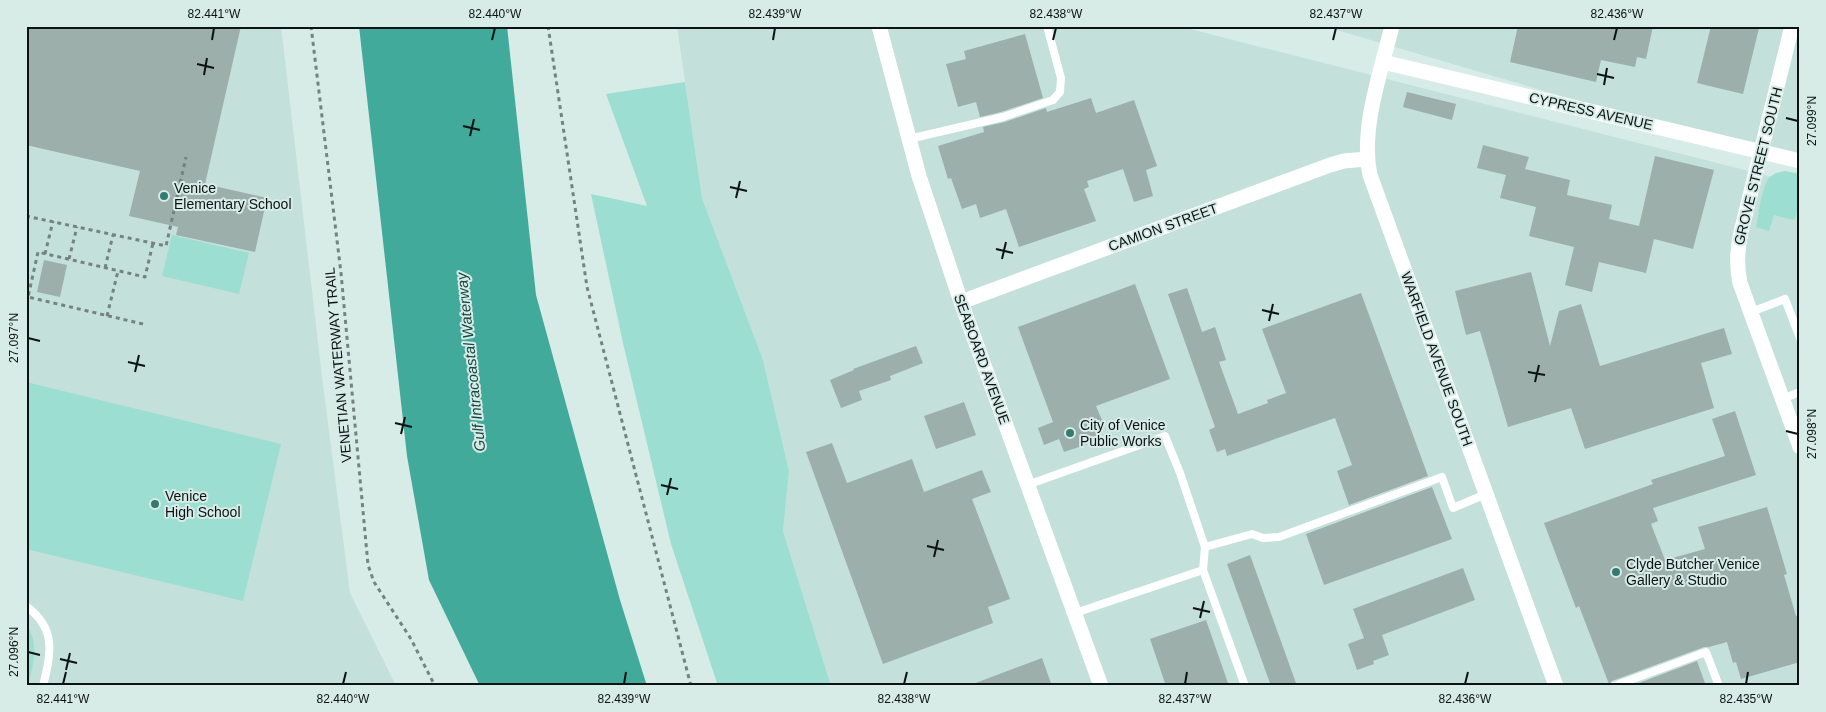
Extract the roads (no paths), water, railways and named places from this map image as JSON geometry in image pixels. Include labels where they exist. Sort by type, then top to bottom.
[{"type":"street","name":"SEABOARD AVENUE","points":[[879,26],[919,176],[961,302],[1101,686]]},
{"type":"street","name":"WARFIELD AVENUE SOUTH","points":[[1392,26],[1371,116],[1367,159],[1370,175],[1556,686]]},
{"type":"street","name":"GROVE STREET SOUTH","points":[[1792,26],[1741,232],[1737,252],[1737,268],[1800,447]]},
{"type":"street","name":"CYPRESS AVENUE","points":[[1383,62],[1800,160]]},
{"type":"street","name":"CAMION STREET","points":[[961,302],[1330,165],[1344,161],[1367,159]]},
{"type":"lane","points":[[909,139],[1003,117],[1053,100],[1060,92],[1061,78],[1047,26]]},
{"type":"lane","points":[[1751,312],[1784,299],[1800,338]]},
{"type":"lane","points":[[1782,399],[1800,392]]},
{"type":"lane","points":[[1027,485],[1165,436],[1206,547],[1203,570],[1245,686]]},
{"type":"lane","points":[[1206,547],[1252,534],[1263,538],[1279,537],[1442,477],[1453,508],[1486,494]]},
{"type":"lane","points":[[1074,613],[1203,570]]},
{"type":"lane","points":[[26,606],[42,622],[50,644],[51,654],[43,686]]},
{"type":"lane","points":[[1614,686],[1706,652],[1719,686]]},
{"type":"water","name":"Gulf Intracoastal Waterway","points":[[359,26],[507,26],[536,295],[620,600],[647,686],[480,686],[429,580],[407,456]]},
{"type":"place","name":"Venice Elementary School","points":[[164,196]]},
{"type":"place","name":"City of Venice Public Works","points":[[1070,433]]},
{"type":"place","name":"Venice High School","points":[[155,504]]},
{"type":"place","name":"Clyde Butcher Venice Gallery & Studio","points":[[1616,572]]}]
